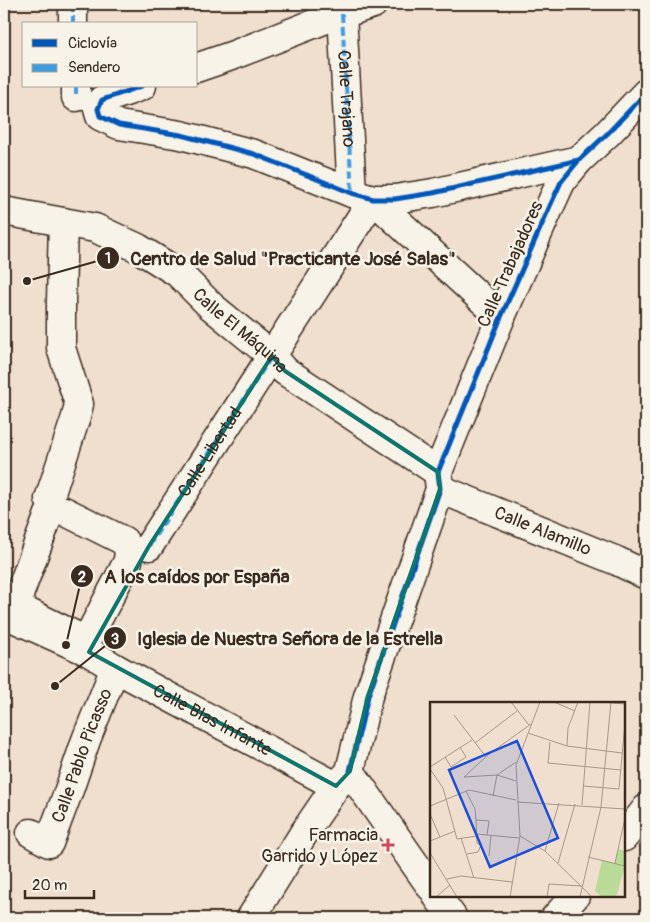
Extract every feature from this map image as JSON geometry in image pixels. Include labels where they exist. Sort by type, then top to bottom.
[{"type":"street","points":[[72,4],[73,22]]},
{"type":"street","points":[[198,67],[326,19],[341,9],[373,4]]},
{"type":"street","name":"Calle Trajano","points":[[341,9],[362,196]]},
{"type":"street","points":[[84,97],[102,100],[136,88]]},
{"type":"street","name":"Calle Trabajadores","points":[[343,778],[439,480],[501,317],[557,190],[561,182],[579,160],[646,93]]},
{"type":"street","points":[[84,97],[100,116],[119,125],[181,135],[254,154],[362,196],[395,199],[433,193],[579,160]]},
{"type":"street","points":[[362,196],[501,317]]},
{"type":"street","name":"Calle Libertad","points":[[138,553],[272,356],[362,196]]},
{"type":"street","name":"Calle El Máquina","points":[[4,212],[95,228],[138,248],[178,273],[211,306],[272,356],[285,371],[439,480]]},
{"type":"street","points":[[6,618],[49,499],[79,404],[62,348],[62,222]]},
{"type":"street","name":"Calle Alamillo","points":[[439,480],[646,574]]},
{"type":"street","points":[[49,499],[138,553]]},
{"type":"street","points":[[55,510],[64,510],[124,541],[129,550],[138,553],[91,632],[84,637],[78,637],[25,611],[20,605],[19,595],[22,586],[49,514],[55,510]]},
{"type":"street","points":[[89,652],[138,553]]},
{"type":"street","name":"Calle Blas Infante","points":[[6,618],[89,652],[115,668],[343,778]]},
{"type":"street","name":"Calle Pablo Picasso","points":[[40,838],[86,740],[115,668]]},
{"type":"street","points":[[251,918],[304,833],[343,778],[430,886]]},
{"type":"street","points":[[625,836],[646,809]]},
{"type":"street","points":[[438,897],[453,918]]},
{"type":"street","points":[[555,918],[574,897]]},
{"type":"highlighted area","points":[[272,356],[285,371],[438,472],[440,489],[368,696],[350,771],[336,786],[89,652],[149,546]]},
{"type":"marked path","points":[[73,4],[73,22]]},
{"type":"marked path","points":[[342,14],[352,193]]},
{"type":"marked path","points":[[76,88],[76,97]]},
{"type":"marked path","points":[[149,546],[272,356]]},
{"type":"cycle path","points":[[136,88],[102,100],[98,109],[100,116],[119,125],[181,135],[254,154],[352,193],[373,199],[395,199],[433,193],[579,160]]},
{"type":"cycle path","points":[[350,771],[368,696],[440,489],[438,472],[501,317],[561,182],[579,160],[646,93]]},
{"type":"place","name":"Centro de Salud \"Practicante José Salas\"","points":[[27,281]]},
{"type":"place","name":"A los caídos por España","points":[[66,645]]},
{"type":"place","name":"Iglesia de Nuestra Señora de la Estrella","points":[[55,686]]},
{"type":"place","name":"Farmacia Garrido y López","points":[[388,845]]}]
